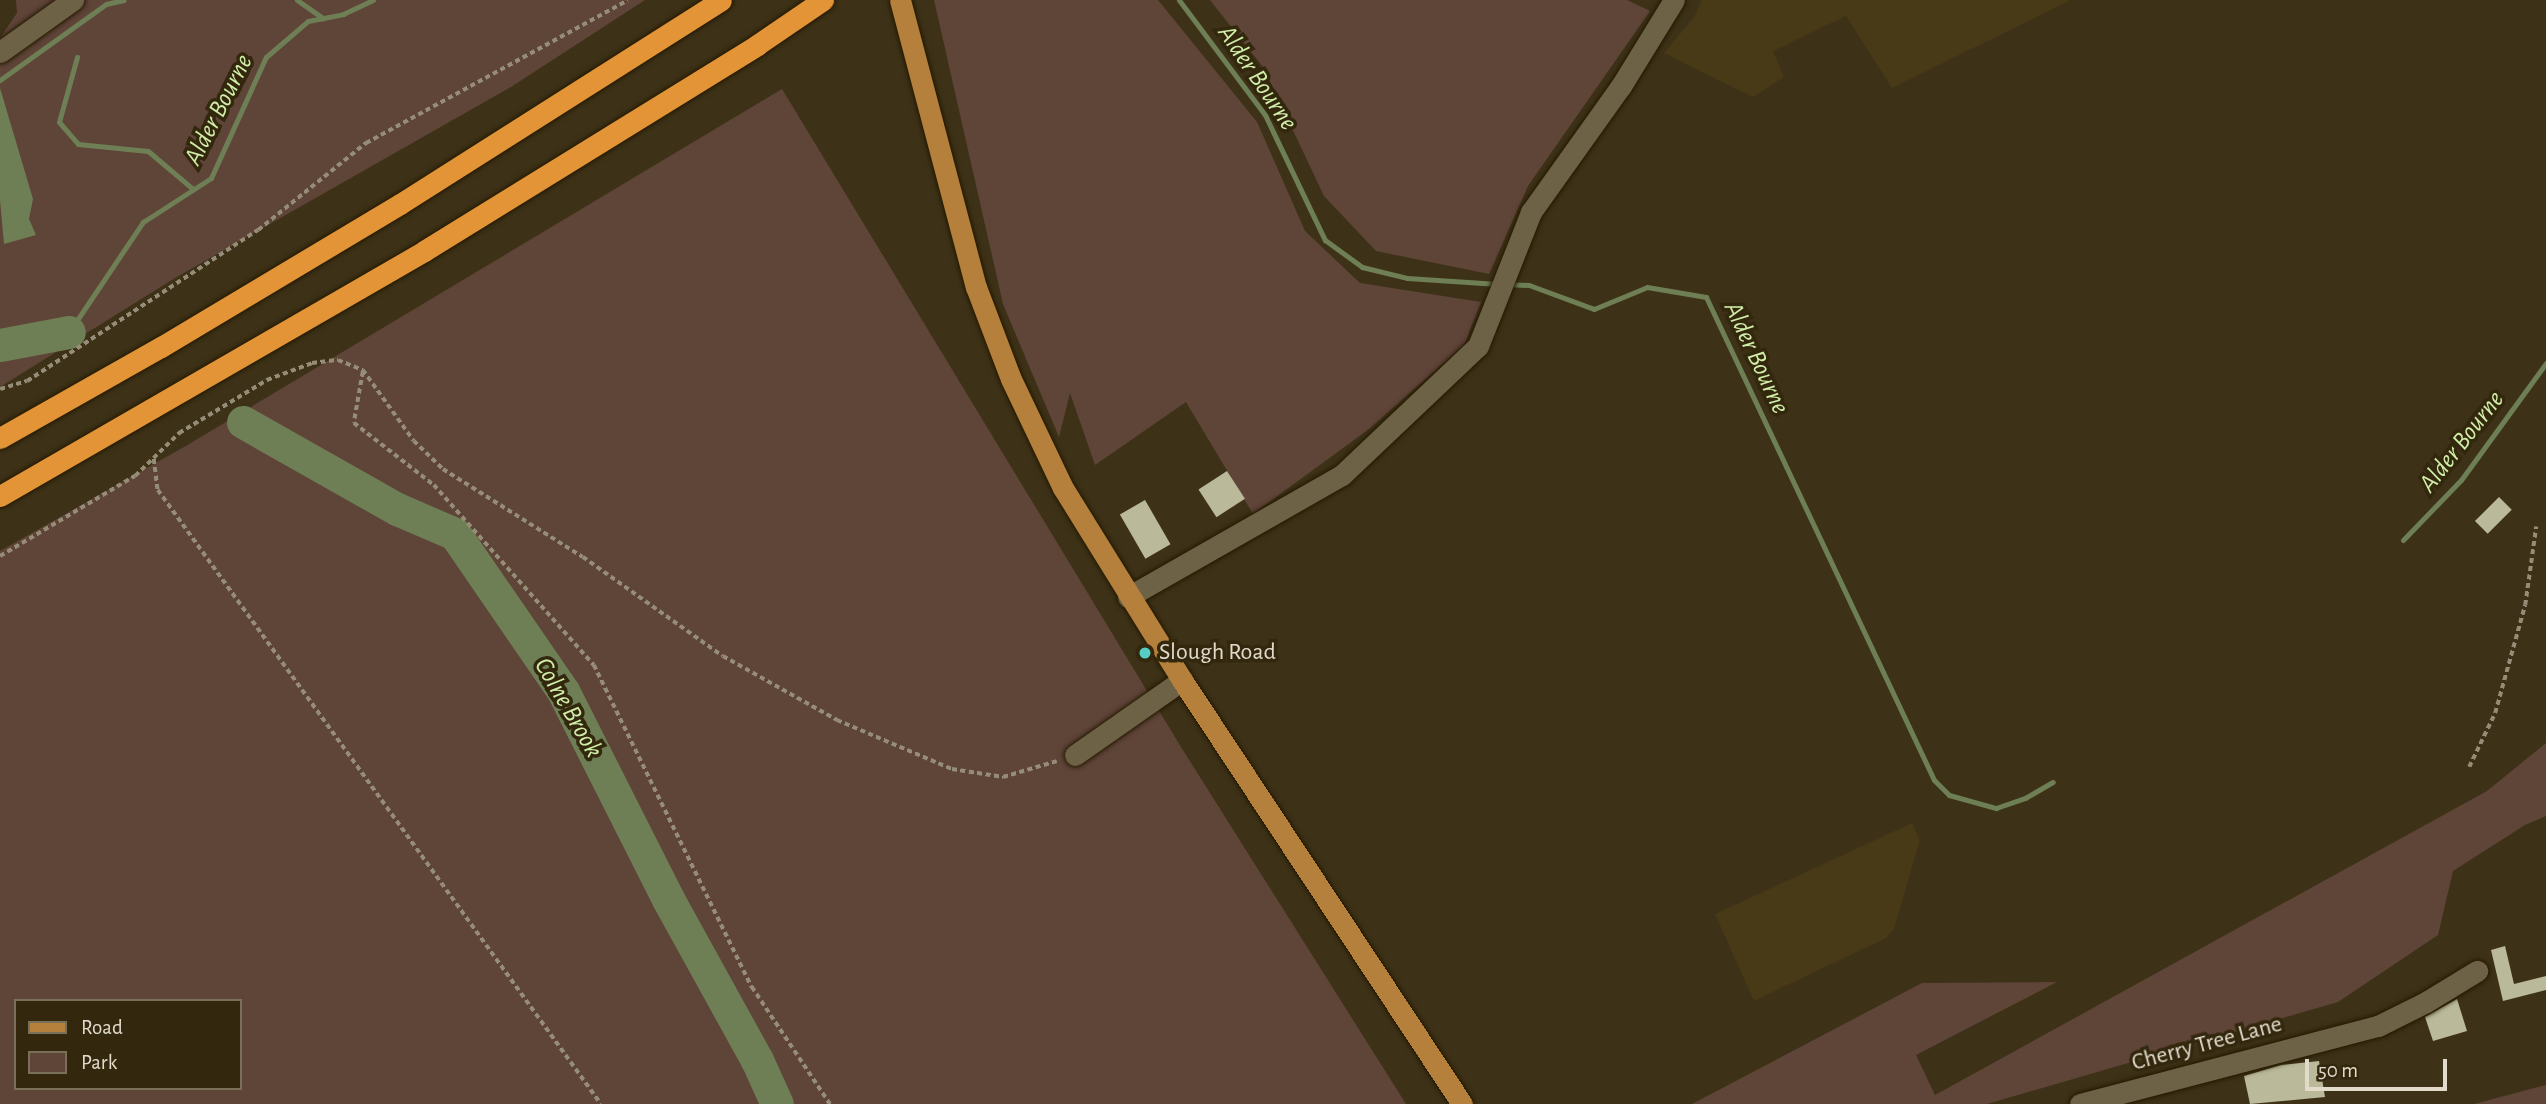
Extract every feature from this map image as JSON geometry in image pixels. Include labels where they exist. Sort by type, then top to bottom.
[{"type":"highway","points":[[0,438],[110,377],[400,204],[721,0]]},
{"type":"highway","points":[[0,496],[424,251],[757,45],[823,0]]},
{"type":"main road","points":[[900,0],[976,287],[1011,379],[1063,488],[1128,597],[1462,1104]]},
{"type":"street","points":[[0,52],[73,0]]},
{"type":"street","points":[[1128,597],[1342,474],[1479,346],[1531,212],[1621,86],[1674,0]]},
{"type":"street","points":[[1075,755],[1182,680]]},
{"type":"street","name":"Cherry Tree Lane","points":[[2080,1104],[2346,1035],[2406,1013],[2477,971]]},
{"type":"path","points":[[0,389],[27,381],[258,230],[366,143],[628,0]]},
{"type":"path","points":[[0,556],[135,476],[179,433],[267,380],[312,363],[338,359],[363,370],[414,441],[443,469],[583,557],[723,656],[836,720],[953,769],[1003,777],[1075,755]]},
{"type":"path","points":[[363,370],[354,423],[434,485],[594,665],[752,987],[830,1104]]},
{"type":"path","points":[[154,459],[158,490],[601,1104]]},
{"type":"path","points":[[2469,767],[2495,713],[2525,605],[2536,527]]},
{"type":"shaded area","points":[[1702,0],[2071,0],[1892,88],[1846,16],[1773,51],[1784,77],[1753,97],[1664,53],[1694,17]]},
{"type":"shaded area","points":[[0,88],[33,199],[29,219],[36,235],[4,244],[0,200]]},
{"type":"shaded area","points":[[1912,823],[1920,840],[1894,929],[1886,938],[1754,1001],[1715,914]]},
{"type":"green space","points":[[16,0],[645,0],[511,87],[175,278],[0,387],[0,38],[17,13]]},
{"type":"green space","points":[[934,0],[1158,0],[1257,122],[1305,231],[1360,283],[1481,302],[1464,345],[1369,429],[1253,514],[1186,402],[1095,465],[1070,393],[1059,437],[1003,304]]},
{"type":"green space","points":[[1210,0],[1627,0],[1650,11],[1528,186],[1489,274],[1376,251],[1324,196],[1263,67]]},
{"type":"green space","points":[[782,89],[1181,747],[1406,1104],[0,1104],[0,551],[184,447]]},
{"type":"green space","points":[[2546,743],[2546,816],[2525,825],[2453,871],[2438,935],[2338,1002],[1987,1104],[1692,1104],[1922,983],[2057,982],[1916,1055],[1935,1095],[2487,791]]},
{"type":"green space","points":[[2546,1085],[2546,1104],[2474,1104]]},
{"type":"building","points":[[1227,471],[1245,499],[1216,517],[1198,490]]},
{"type":"building","points":[[2499,497],[2512,510],[2488,534],[2475,521]]},
{"type":"building","points":[[1145,500],[1170,544],[1145,559],[1120,514]]},
{"type":"building","points":[[2505,946],[2514,984],[2546,976],[2546,990],[2503,1001],[2491,950]]},
{"type":"building","points":[[2457,999],[2467,1031],[2433,1041],[2425,1017]]},
{"type":"building","points":[[2319,1061],[2325,1097],[2250,1104],[2244,1076],[2281,1065]]},
{"type":"waterway","points":[[0,80],[106,4],[124,0]]},
{"type":"waterway","points":[[297,0],[323,18]]},
{"type":"waterway","name":"Alder Bourne","points":[[69,332],[143,222],[211,178],[266,57],[308,21],[343,14],[373,0]]},
{"type":"waterway","name":"Alder Bourne","points":[[1179,0],[1265,115],[1325,240],[1362,267],[1407,278],[1498,284]]},
{"type":"waterway","points":[[77,57],[59,122],[78,144],[148,151],[193,189]]},
{"type":"waterway","name":"Alder Bourne","points":[[1508,284],[1529,285],[1594,309],[1647,287],[1706,297],[1934,780],[1949,795],[1996,808],[2025,798],[2053,782]]},
{"type":"waterway","name":"Colne Brook","points":[[0,345],[69,332]]},
{"type":"waterway","name":"Alder Bourne","points":[[2403,540],[2461,480],[2546,363]]},
{"type":"waterway","name":"Colne Brook","points":[[243,422],[397,509],[455,534],[563,691],[668,899],[757,1060],[777,1104]]},
{"type":"place","name":"Slough Road","points":[[1145,653]]}]
